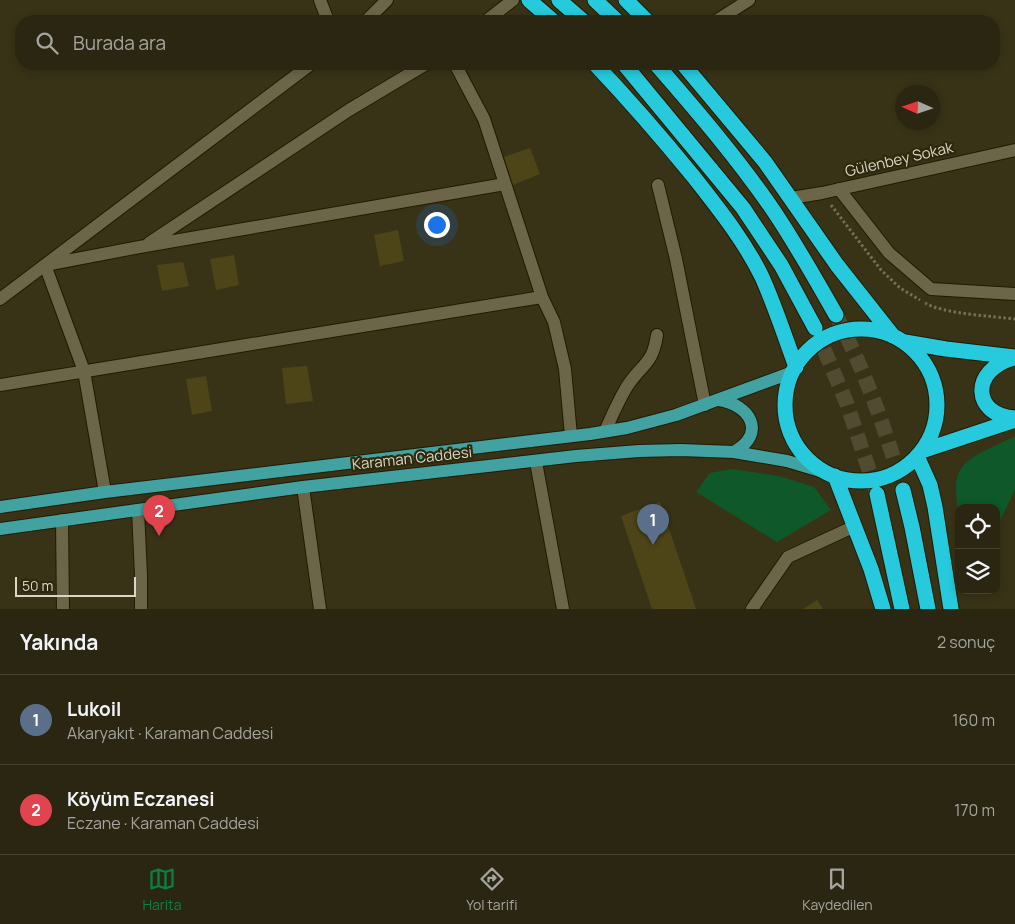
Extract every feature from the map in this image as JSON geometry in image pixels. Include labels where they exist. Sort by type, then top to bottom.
[{"type":"highway","points":[[529,0],[546,15]]},
{"type":"highway","points":[[559,0],[576,15]]},
{"type":"highway","points":[[595,0],[611,15]]},
{"type":"highway","points":[[626,0],[641,15]]},
{"type":"highway","points":[[600,70],[666,143],[721,211],[736,233],[761,276],[771,298],[794,369]]},
{"type":"highway","points":[[629,70],[743,208],[781,266],[814,328]]},
{"type":"highway","points":[[661,70],[729,152],[771,208],[805,261],[836,315]]},
{"type":"highway","points":[[688,70],[765,162],[842,272],[898,338],[912,348],[926,365],[931,376],[936,392],[936,420],[928,441],[905,467],[879,479],[861,481],[831,475],[815,465],[795,443],[789,430],[785,400],[794,369],[812,346],[831,335],[841,331],[862,328],[898,338],[946,349],[1015,358]]},
{"type":"highway","points":[[1015,358],[1004,360],[988,372],[982,380],[984,400],[990,409],[1000,415],[1015,419]]},
{"type":"highway","points":[[919,453],[1015,419]]},
{"type":"highway","points":[[919,453],[930,484],[935,508],[951,609]]},
{"type":"highway","points":[[831,475],[871,569],[883,609]]},
{"type":"highway","points":[[903,490],[928,609]]},
{"type":"highway","points":[[877,494],[902,609]]},
{"type":"main road","name":"Karaman Caddesi","points":[[0,507],[105,492],[605,431],[649,422],[704,405],[794,369]]},
{"type":"main road","points":[[719,400],[730,402],[740,407],[752,423],[752,432],[748,441],[734,452]]},
{"type":"main road","name":"Karaman Caddesi","points":[[0,529],[303,487],[576,456],[660,450],[734,452],[787,461],[831,475]]},
{"type":"street","points":[[320,0],[326,15]]},
{"type":"street","points":[[372,15],[387,0]]},
{"type":"street","points":[[494,15],[513,0]]},
{"type":"street","points":[[725,15],[749,0]]},
{"type":"street","points":[[0,299],[303,70]]},
{"type":"street","points":[[145,246],[349,110],[416,70]]},
{"type":"street","points":[[458,70],[484,119],[542,297],[554,322],[565,369],[571,436]]},
{"type":"street","name":"Gülenbey Sokak","points":[[791,198],[1015,150]]},
{"type":"street","points":[[46,265],[145,246],[505,184]]},
{"type":"street","points":[[658,186],[676,259],[704,405]]},
{"type":"street","points":[[839,188],[889,253],[931,289],[1015,294]]},
{"type":"street","points":[[46,265],[84,371],[105,492]]},
{"type":"street","points":[[0,386],[542,297]]},
{"type":"street","points":[[605,431],[628,384],[648,363],[657,335]]},
{"type":"street","points":[[536,462],[559,608]]},
{"type":"street","points":[[303,487],[320,609]]},
{"type":"street","points":[[138,510],[141,609]]},
{"type":"street","points":[[62,520],[63,609]]},
{"type":"street","points":[[752,609],[788,558],[854,526]]},
{"type":"path","points":[[930,306],[958,312],[1015,319]]},
{"type":"green space","points":[[1015,437],[1015,490],[1000,521],[1000,504],[957,504],[956,486],[960,470],[966,463],[1000,443]]},
{"type":"green space","points":[[732,469],[779,476],[814,487],[831,510],[777,542],[696,492],[710,473]]},
{"type":"building","points":[[530,148],[540,174],[513,185],[504,157]]},
{"type":"building","points":[[398,230],[404,261],[380,266],[374,235]]},
{"type":"building","points":[[234,255],[239,285],[216,290],[210,259]]},
{"type":"building","points":[[183,262],[189,286],[162,291],[157,265]]},
{"type":"building","points":[[307,366],[313,401],[286,404],[282,368]]},
{"type":"building","points":[[206,376],[212,411],[192,415],[186,379]]},
{"type":"building","points":[[660,502],[696,609],[652,609],[621,516]]},
{"type":"building","points":[[817,600],[823,609],[803,609]]},
{"type":"tunnel","points":[[836,315],[874,401],[903,490]]},
{"type":"tunnel","points":[[815,328],[847,404],[877,494]]},
{"type":"place","name":"Köyüm Eczanesi","points":[[159,536]]},
{"type":"place","name":"Lukoil","points":[[653,545]]}]
